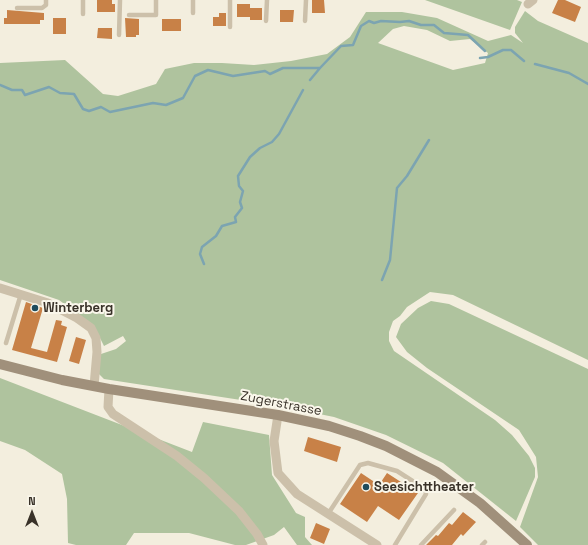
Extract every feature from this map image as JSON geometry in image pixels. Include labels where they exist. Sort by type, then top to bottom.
[{"type":"main road","name":"Zugerstrasse","points":[[0,364],[62,380],[109,389],[278,415],[329,426],[360,436],[405,455],[436,472],[480,503],[527,545]]},
{"type":"street","points":[[0,288],[61,309],[91,328],[96,338],[97,352],[94,371],[94,386]]},
{"type":"street","points":[[109,389],[108,407],[113,414],[172,452],[204,478],[239,510],[257,534],[263,545]]},
{"type":"street","points":[[278,415],[274,441],[278,473],[297,494],[377,545]]},
{"type":"lane","points":[[17,8],[42,8],[46,5],[46,0]]},
{"type":"lane","points":[[83,0],[83,14]]},
{"type":"lane","points":[[119,35],[120,0]]},
{"type":"lane","points":[[129,15],[156,15],[156,0]]},
{"type":"lane","points":[[193,0],[193,13]]},
{"type":"lane","points":[[230,0],[230,27]]},
{"type":"lane","points":[[266,21],[267,0]]},
{"type":"lane","points":[[305,21],[306,0]]},
{"type":"lane","points":[[6,343],[21,294]]},
{"type":"lane","points":[[328,514],[360,465],[368,462],[397,471],[425,489],[426,494],[395,545]]},
{"type":"lane","points":[[421,545],[454,510]]},
{"type":"green space","points":[[425,0],[517,0],[522,2],[510,30]]},
{"type":"green space","points":[[525,11],[538,21],[588,43],[588,360],[453,295],[430,292],[407,307],[400,316],[393,321],[389,332],[389,341],[394,351],[495,420],[512,435],[529,456],[535,468],[535,477],[516,521],[443,463],[386,435],[334,417],[280,406],[104,379],[98,373],[101,354],[116,349],[126,341],[123,336],[104,346],[94,326],[59,300],[0,280],[0,63],[65,60],[103,94],[118,96],[156,84],[165,69],[194,63],[254,65],[291,61],[327,54],[350,37],[366,12],[402,12],[437,18],[488,41],[511,35],[523,43],[515,33],[515,27]],"holes":[[[404,26],[427,30],[450,41],[470,39],[488,53],[485,63],[453,70],[378,43],[393,29]]]},
{"type":"green space","points":[[431,301],[449,304],[588,369],[588,545],[538,545],[520,527],[538,477],[536,457],[519,430],[427,368],[407,352],[396,337],[401,324],[418,308]]},
{"type":"green space","points":[[0,378],[192,452],[203,422],[269,435],[272,475],[296,513],[305,517],[305,537],[312,545],[297,545],[284,527],[274,535],[246,545],[235,545],[189,533],[134,533],[126,545],[76,545],[68,543],[67,499],[62,474],[25,450],[0,441]]},
{"type":"building","points":[[97,0],[112,0],[112,4],[115,4],[115,12],[97,12]]},
{"type":"building","points":[[312,0],[324,0],[325,13],[312,13]]},
{"type":"building","points":[[558,0],[565,0],[581,7],[575,22],[552,13]]},
{"type":"building","points":[[237,4],[250,4],[250,8],[262,8],[262,20],[250,20],[250,17],[237,17]]},
{"type":"building","points":[[7,10],[44,13],[44,20],[40,20],[40,24],[4,24],[4,18],[7,18]]},
{"type":"building","points":[[280,10],[294,10],[293,22],[280,22]]},
{"type":"building","points":[[219,13],[226,13],[226,26],[213,26],[213,17],[219,17]]},
{"type":"building","points":[[53,18],[66,18],[66,34],[53,34]]},
{"type":"building","points":[[125,18],[139,19],[139,35],[136,35],[136,37],[126,37]]},
{"type":"building","points":[[162,19],[181,19],[181,31],[162,31]]},
{"type":"building","points":[[98,28],[112,28],[112,39],[97,38]]},
{"type":"building","points":[[26,302],[43,308],[31,348],[47,352],[56,320],[62,321],[61,325],[67,327],[57,362],[12,350]]},
{"type":"building","points":[[76,337],[86,340],[79,364],[69,361]]},
{"type":"building","points":[[308,437],[341,447],[337,462],[304,451]]},
{"type":"building","points":[[361,473],[379,485],[387,473],[418,493],[399,520],[378,506],[367,522],[340,504]]},
{"type":"building","points":[[463,512],[476,522],[463,536],[461,534],[452,545],[426,545],[436,535],[438,536],[449,523],[452,525]]},
{"type":"building","points":[[316,523],[330,529],[324,544],[310,538]]},
{"type":"waterway","points":[[310,80],[341,46],[353,45],[361,26],[369,21],[374,23],[381,21],[409,21],[421,25],[434,25],[444,33],[468,35],[485,51]]},
{"type":"waterway","points":[[480,58],[488,57],[503,50],[511,50],[524,61]]},
{"type":"waterway","points":[[535,64],[569,73],[588,84]]},
{"type":"waterway","points":[[0,85],[12,90],[22,90],[25,95],[49,87],[60,93],[74,94],[83,109],[89,111],[101,107],[110,112],[153,103],[166,105],[183,98],[195,76],[208,70],[233,76],[265,71],[270,74],[283,68],[320,68]]},
{"type":"waterway","points":[[204,264],[200,254],[202,247],[216,236],[222,226],[236,222],[235,217],[242,208],[240,202],[243,191],[239,186],[238,176],[250,157],[260,148],[272,142],[279,134],[303,90]]},
{"type":"waterway","points":[[382,280],[390,260],[397,188],[407,176],[429,140]]},
{"type":"place","name":"Winterberg","points":[[35,308]]},
{"type":"place","name":"Seesichttheater","points":[[366,487]]}]
